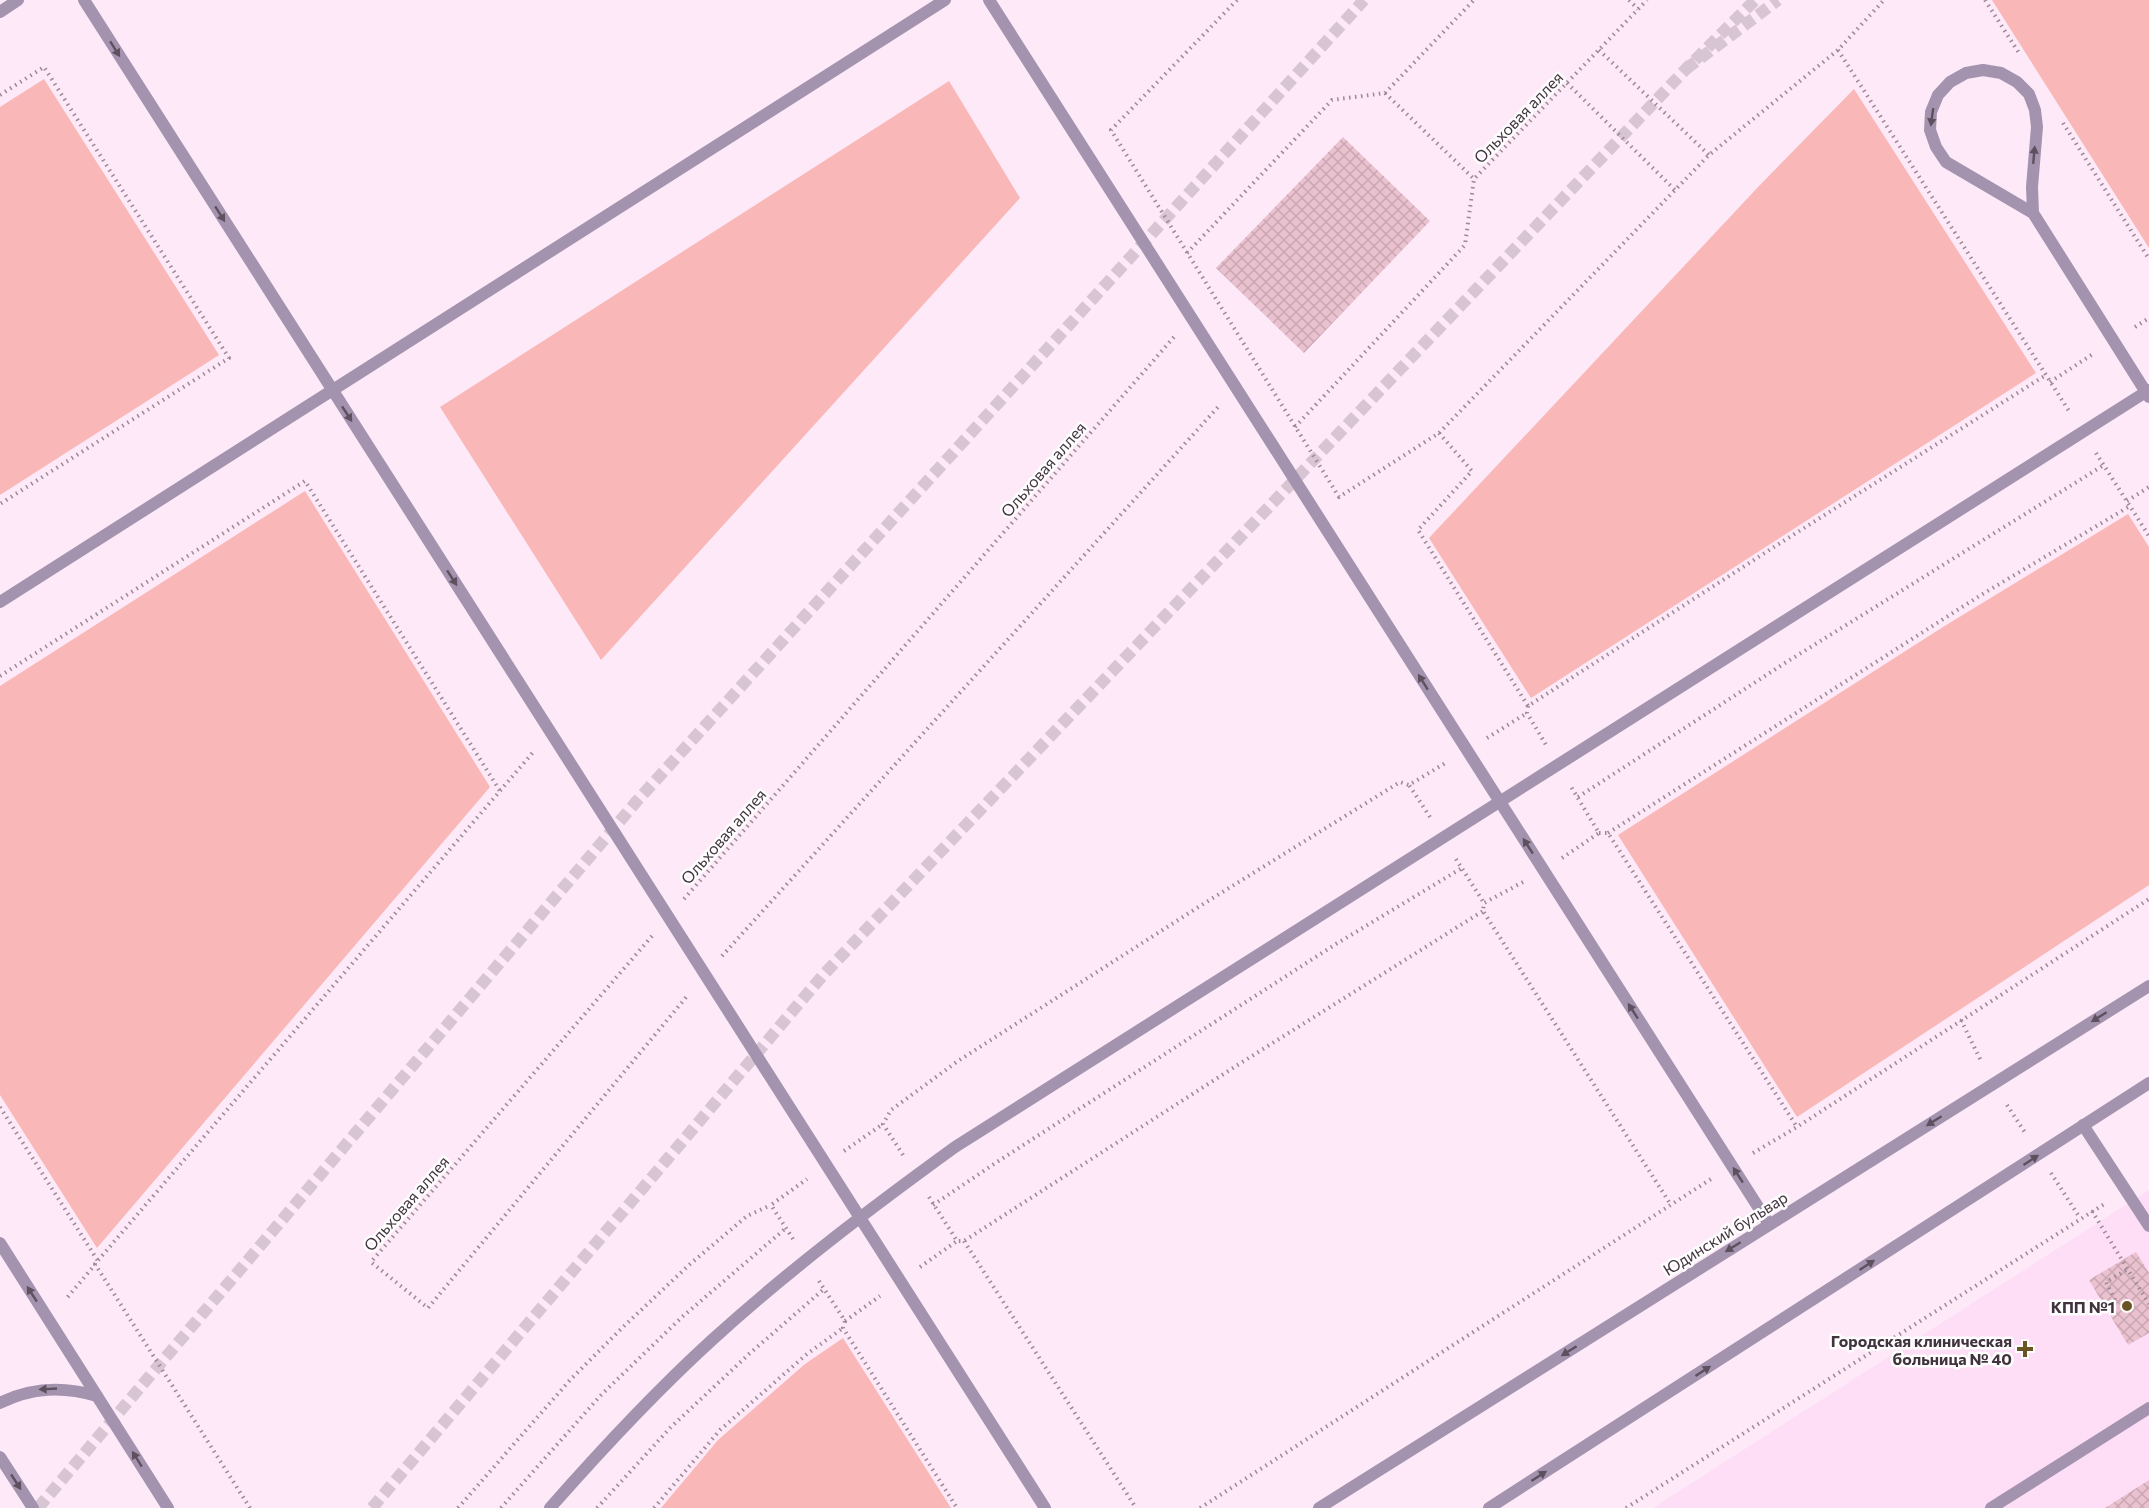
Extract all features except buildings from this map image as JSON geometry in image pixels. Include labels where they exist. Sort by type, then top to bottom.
[{"type":"street","points":[[0,12],[18,0]]},
{"type":"street","points":[[84,0],[1046,1508]]},
{"type":"street","points":[[0,602],[945,0]]},
{"type":"street","points":[[989,0],[1769,1224]]},
{"type":"street","points":[[550,1508],[590,1463],[711,1341],[860,1217],[955,1147],[2148,393],[2033,213],[1946,162],[1936,147],[1930,130],[1931,112],[1938,95],[1950,81],[1966,73],[1983,70],[2001,73],[2017,82],[2029,94],[2035,110],[2037,128],[2031,187],[2033,213]]},
{"type":"street","name":"Юдинский бульвар","points":[[1320,1508],[2149,986]]},
{"type":"street","points":[[1489,1508],[2149,1083]]},
{"type":"street","points":[[2084,1125],[2149,1226]]},
{"type":"street","points":[[0,1243],[168,1508]]},
{"type":"street","points":[[0,1403],[19,1394],[39,1389],[60,1389],[97,1396]]},
{"type":"street","points":[[1991,1508],[2149,1408]]},
{"type":"street","points":[[0,1457],[33,1508]]},
{"type":"path","points":[[1237,0],[1111,130],[1339,497],[1439,433],[1709,155],[1838,50],[1884,0]]},
{"type":"path","points":[[1187,253],[1332,100],[1384,93],[1474,0]]},
{"type":"path","points":[[1629,0],[1638,9]]},
{"type":"path","name":"Ольховая аллея","points":[[1295,427],[1465,245],[1474,179],[1647,0]]},
{"type":"path","points":[[1985,0],[2023,60]]},
{"type":"path","points":[[1599,50],[1709,155]]},
{"type":"path","points":[[1838,50],[2149,536]]},
{"type":"path","points":[[0,95],[44,67],[229,357],[0,504]]},
{"type":"path","points":[[1567,83],[1675,190]]},
{"type":"path","points":[[1384,93],[1474,179]]},
{"type":"path","points":[[2061,120],[2149,259]]},
{"type":"path","name":"Ольховая аллея","points":[[1212,293],[371,1262],[428,1308],[705,975],[1256,365]]},
{"type":"path","points":[[1439,433],[1472,471],[1418,530],[1528,706],[2046,375]]},
{"type":"path","points":[[1578,797],[1785,663],[2104,465]]},
{"type":"path","points":[[0,676],[305,482],[500,791]]},
{"type":"path","points":[[2127,501],[2149,488]]},
{"type":"path","points":[[1599,833],[1608,833],[1981,595],[2130,506]]},
{"type":"path","points":[[49,1319],[550,732]]},
{"type":"path","points":[[1608,833],[1797,1127]]},
{"type":"path","points":[[933,1205],[1336,944],[1462,868]]},
{"type":"path","points":[[1200,1508],[2149,899]]},
{"type":"path","points":[[1961,1020],[1993,1084],[2080,1218]]},
{"type":"path","points":[[0,1107],[98,1261],[95,1264]]},
{"type":"path","points":[[458,1508],[570,1380],[622,1328],[747,1216],[771,1205],[883,1124]]},
{"type":"path","points":[[1626,1508],[2080,1218],[2126,1191]]},
{"type":"path","points":[[654,1508],[720,1430],[807,1354],[843,1328],[845,1321],[771,1205]]},
{"type":"path","points":[[2092,1211],[2149,1304]]},
{"type":"path","points":[[501,1508],[600,1396],[682,1317],[786,1228]]},
{"type":"path","points":[[964,1241],[1136,1508]]},
{"type":"path","points":[[95,1264],[250,1508]]},
{"type":"path","points":[[2115,1300],[2106,1282],[2128,1269]]},
{"type":"path","points":[[597,1508],[670,1428],[749,1354],[824,1289]]},
{"type":"path","points":[[843,1328],[957,1508]]},
{"type":"shaded area","points":[[1992,0],[2149,0],[2149,248]]},
{"type":"shaded area","points":[[44,79],[219,355],[0,495],[0,107]]},
{"type":"shaded area","points":[[949,81],[1020,198],[601,660],[440,407]]},
{"type":"shaded area","points":[[1854,89],[2036,373],[1531,698],[1429,538],[1760,185]]},
{"type":"shaded area","points":[[305,491],[490,787],[97,1248],[0,1095],[0,686]]},
{"type":"shaded area","points":[[2128,514],[2149,547],[2149,885],[1797,1117],[1618,835],[1943,627]]},
{"type":"shaded area","name":"Городская клиническая больница № 40","points":[[2149,1190],[2149,1508],[1653,1508]]},
{"type":"shaded area","points":[[843,1338],[951,1508],[661,1508],[718,1440],[805,1364]]},
{"type":"tunnel","points":[[38,1508],[636,802],[1364,0]]},
{"type":"tunnel","points":[[372,1508],[824,974],[1686,69],[1755,0]]},
{"type":"tunnel","points":[[1686,69],[1778,0]]},
{"type":"place","name":"КПП №1","points":[[2127,1306]]},
{"type":"place","name":"Городская клиническая больница № 40","points":[[2025,1349]]}]
